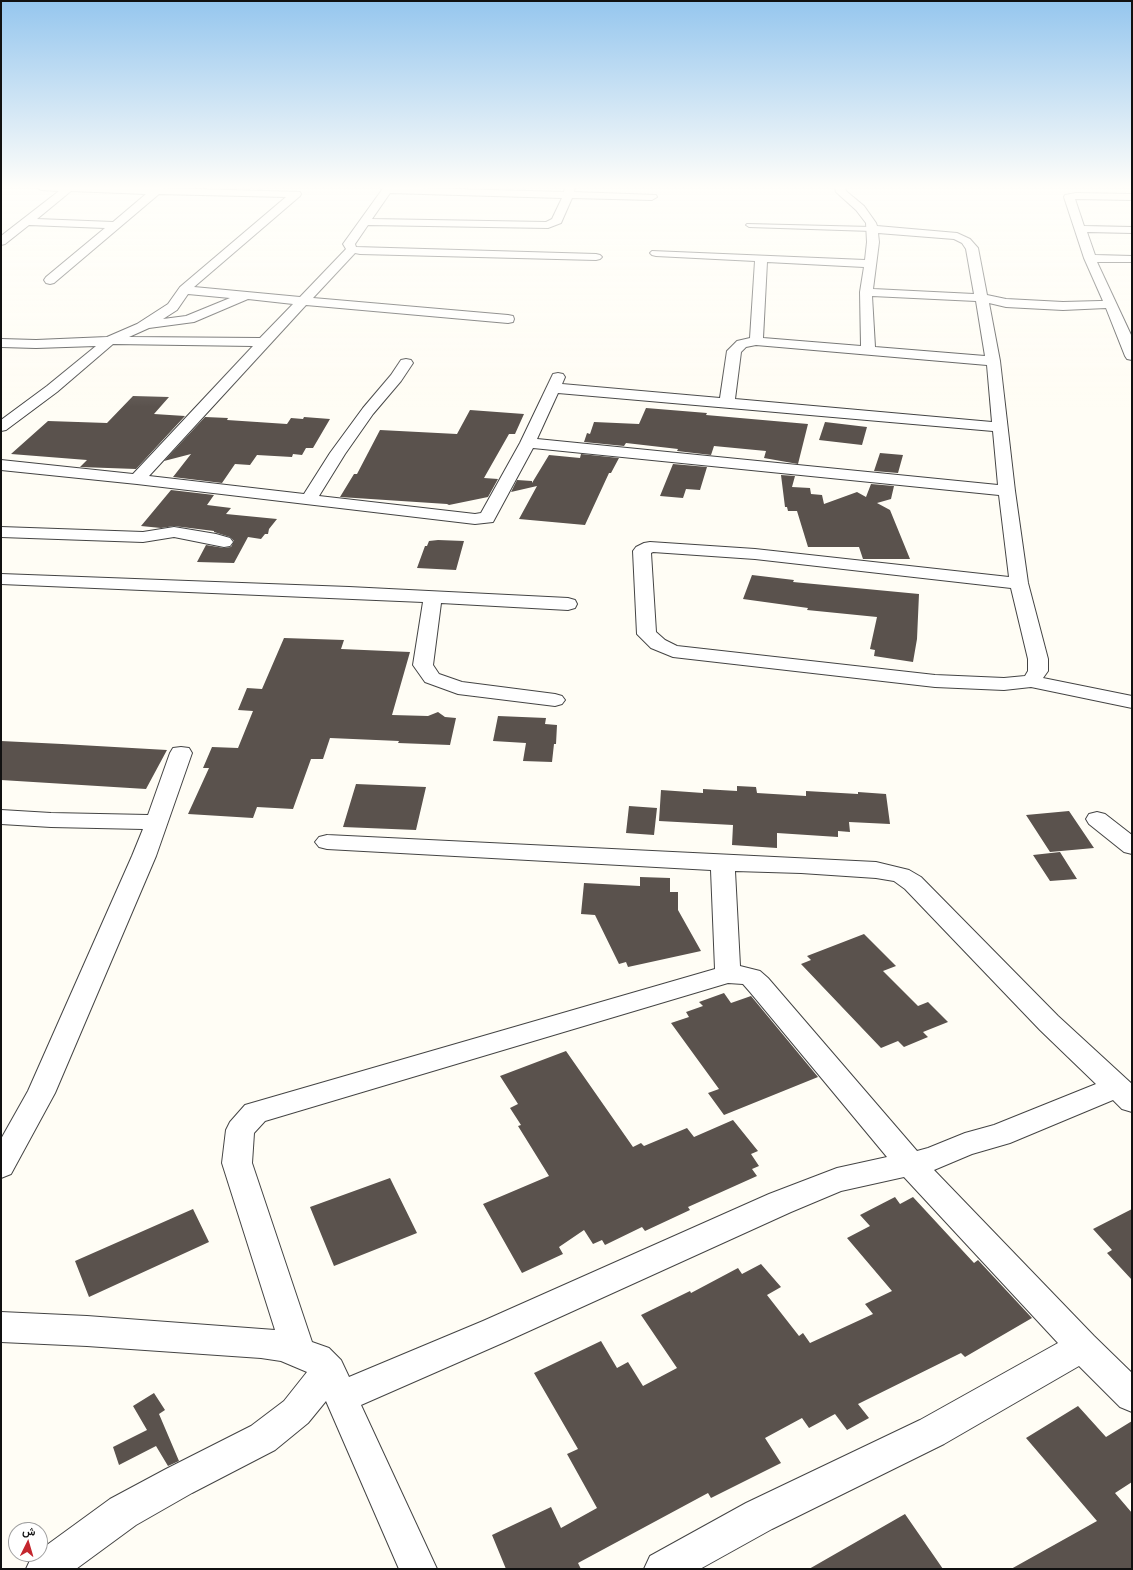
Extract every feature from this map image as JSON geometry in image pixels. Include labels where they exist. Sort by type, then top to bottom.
[{"type":"street","points":[[50,280],[73,260]]},
{"type":"street","points":[[1,427],[52,389],[109,341],[142,327],[173,307],[184,290],[218,260]]},
{"type":"street","points":[[137,479],[341,260]]},
{"type":"street","points":[[756,341],[761,260]]},
{"type":"street","points":[[802,260],[869,264]]},
{"type":"street","points":[[868,349],[866,292],[870,260]]},
{"type":"street","points":[[974,260],[993,361],[1007,491],[1020,583],[1038,659],[1038,671],[1031,681]]},
{"type":"street","points":[[1091,260],[1111,303],[1128,333],[1132,356]]},
{"type":"street","points":[[184,290],[508,319]]},
{"type":"street","points":[[866,292],[981,298],[1006,303],[1063,306],[1100,305],[1111,303]]},
{"type":"street","points":[[142,327],[189,319],[247,296]]},
{"type":"street","points":[[1,343],[36,344],[109,341],[222,343],[264,342]]},
{"type":"street","points":[[727,402],[734,350],[742,344],[756,341],[868,349],[993,361]]},
{"type":"street","points":[[309,499],[359,423],[396,378],[406,362]]},
{"type":"street","points":[[1,464],[475,519],[487,518],[528,443],[556,382],[727,402],[1001,426]]},
{"type":"street","points":[[528,443],[640,453],[1007,491]]},
{"type":"street","points":[[1,532],[143,537],[174,532],[224,542]]},
{"type":"street","points":[[1020,583],[747,553],[657,547],[650,547],[642,551],[647,634],[658,644],[673,651],[935,681],[998,684],[1031,681],[1132,702]]},
{"type":"street","points":[[1,579],[349,592],[568,604]]},
{"type":"street","points":[[433,597],[423,664],[432,678],[458,688],[555,700]]},
{"type":"street","points":[[1,1166],[41,1093],[65,1040],[144,856],[181,753]]},
{"type":"street","points":[[1,817],[51,820],[156,822]]},
{"type":"street","points":[[1097,819],[1132,847]]},
{"type":"street","points":[[45,1569],[123,1512],[179,1481],[263,1438],[335,1384],[495,1331],[780,1203],[837,1180],[932,1159],[965,1145],[1124,1094],[1049,1023],[907,878],[890,872],[801,865],[723,863],[327,842]]},
{"type":"street","points":[[723,863],[728,974]]},
{"type":"street","points":[[298,1351],[238,1163],[240,1130],[255,1113],[728,974],[751,977],[759,984],[924,1180],[1082,1347],[1132,1396]]},
{"type":"street","points":[[1,1327],[87,1331],[261,1343],[281,1346],[317,1359],[335,1384],[418,1569]]},
{"type":"street","points":[[663,1569],[759,1516],[932,1432],[1082,1347]]},
{"type":"building","points":[[133,396],[169,397],[154,414],[185,416],[136,469],[80,467],[87,460],[11,454],[48,421],[107,423]]},
{"type":"building","points":[[646,408],[808,424],[798,464],[764,458],[766,451],[714,446],[711,455],[677,451],[678,449],[626,443],[624,446],[584,442],[587,433],[590,434],[594,422],[639,424]]},
{"type":"building","points":[[470,410],[524,414],[515,434],[509,434],[484,478],[498,479],[488,497],[449,505],[340,497],[354,474],[357,474],[380,430],[457,434]]},
{"type":"building","points":[[205,417],[287,424],[291,418],[303,419],[304,417],[330,419],[313,448],[306,448],[302,455],[293,454],[292,457],[257,455],[250,465],[235,464],[222,483],[173,477],[191,454],[164,461]]},
{"type":"building","points":[[825,422],[867,427],[862,445],[819,440]]},
{"type":"building","points":[[880,453],[903,455],[898,473],[874,471]]},
{"type":"building","points":[[581,454],[619,458],[611,473],[609,473],[585,525],[519,519],[537,486],[511,492],[517,480],[532,481],[532,483],[549,455],[580,458]]},
{"type":"building","points":[[673,464],[707,467],[700,490],[686,489],[683,498],[660,496]]},
{"type":"building","points":[[781,475],[795,476],[792,487],[810,488],[811,494],[822,495],[824,504],[857,492],[866,497],[871,484],[894,486],[891,499],[877,503],[890,510],[910,559],[863,559],[859,547],[808,547],[797,511],[788,511],[787,507],[785,507]]},
{"type":"building","points":[[171,490],[214,495],[207,505],[231,508],[226,514],[277,519],[269,529],[268,534],[265,534],[261,539],[248,537],[234,563],[197,562],[206,545],[224,548],[231,547],[234,541],[230,537],[214,531],[174,526],[161,528],[141,526]]},
{"type":"building","points":[[429,541],[464,541],[456,570],[417,568],[425,546],[427,546]]},
{"type":"building","points":[[752,575],[794,580],[793,582],[919,594],[917,639],[913,662],[874,656],[875,650],[870,649],[877,617],[807,610],[808,608],[743,599]]},
{"type":"building","points":[[284,638],[344,640],[341,649],[410,652],[392,715],[428,716],[438,712],[445,717],[456,718],[450,745],[330,738],[323,759],[311,759],[293,809],[257,807],[253,818],[188,814],[209,768],[203,768],[212,747],[238,748],[253,711],[238,710],[247,688],[262,689]]},
{"type":"building","points":[[498,716],[546,718],[545,724],[557,725],[556,744],[554,744],[552,762],[523,761],[526,743],[493,741]]},
{"type":"building","points":[[1,741],[167,750],[146,789],[1,780]]},
{"type":"building","points":[[356,784],[426,787],[416,830],[343,827]]},
{"type":"building","points":[[737,786],[756,787],[757,793],[806,796],[806,791],[886,794],[890,824],[849,822],[850,832],[838,831],[838,837],[777,833],[777,848],[732,845],[733,825],[659,821],[661,790],[703,793],[703,789],[737,791]]},
{"type":"building","points":[[629,806],[657,808],[654,835],[626,833]]},
{"type":"building","points":[[1069,811],[1094,848],[1050,852],[1026,815]]},
{"type":"building","points":[[1060,852],[1077,879],[1050,881],[1033,855]]},
{"type":"building","points":[[640,877],[670,878],[670,892],[678,892],[678,910],[701,951],[628,967],[626,962],[619,964],[595,915],[581,914],[584,883],[640,886]]},
{"type":"building","points":[[864,934],[896,966],[883,971],[918,1006],[928,1002],[948,1022],[923,1032],[928,1037],[904,1047],[898,1041],[881,1048],[801,964],[811,960],[807,956]]},
{"type":"building","points":[[724,993],[731,1003],[751,996],[818,1077],[724,1115],[708,1093],[719,1089],[671,1023],[689,1017],[686,1012],[703,1006],[699,1002]]},
{"type":"building","points":[[566,1051],[633,1147],[641,1143],[644,1146],[687,1128],[694,1137],[733,1120],[758,1151],[751,1154],[759,1166],[752,1169],[757,1176],[688,1207],[690,1210],[645,1231],[642,1227],[605,1245],[602,1240],[593,1244],[584,1230],[559,1247],[563,1254],[522,1273],[483,1204],[549,1176],[518,1126],[521,1125],[510,1108],[518,1104],[500,1076]]},
{"type":"building","points":[[390,1178],[417,1233],[334,1266],[310,1207]]},
{"type":"building","points":[[895,1197],[900,1204],[913,1197],[974,1263],[978,1260],[1032,1318],[965,1357],[961,1353],[858,1404],[869,1418],[847,1430],[835,1414],[809,1428],[802,1418],[765,1438],[781,1463],[711,1498],[708,1493],[578,1563],[581,1569],[506,1569],[492,1535],[551,1507],[561,1528],[597,1508],[567,1454],[578,1449],[534,1373],[601,1341],[617,1368],[628,1362],[643,1386],[677,1368],[641,1315],[690,1291],[691,1293],[738,1268],[742,1274],[761,1264],[781,1287],[767,1295],[799,1336],[803,1333],[810,1343],[873,1314],[865,1304],[892,1291],[847,1238],[870,1226],[860,1215]]},
{"type":"building","points":[[193,1209],[209,1242],[89,1297],[75,1261]]},
{"type":"building","points":[[1132,1209],[1132,1280],[1107,1253],[1112,1250],[1093,1229]]},
{"type":"building","points":[[154,1393],[165,1410],[159,1414],[179,1461],[168,1466],[156,1446],[119,1465],[113,1447],[147,1430],[133,1406]]},
{"type":"building","points":[[1078,1406],[1106,1437],[1132,1421],[1132,1482],[1115,1493],[1132,1513],[1132,1569],[1011,1569],[1097,1521],[1026,1438]]},
{"type":"building","points":[[905,1514],[943,1569],[809,1569]]}]
